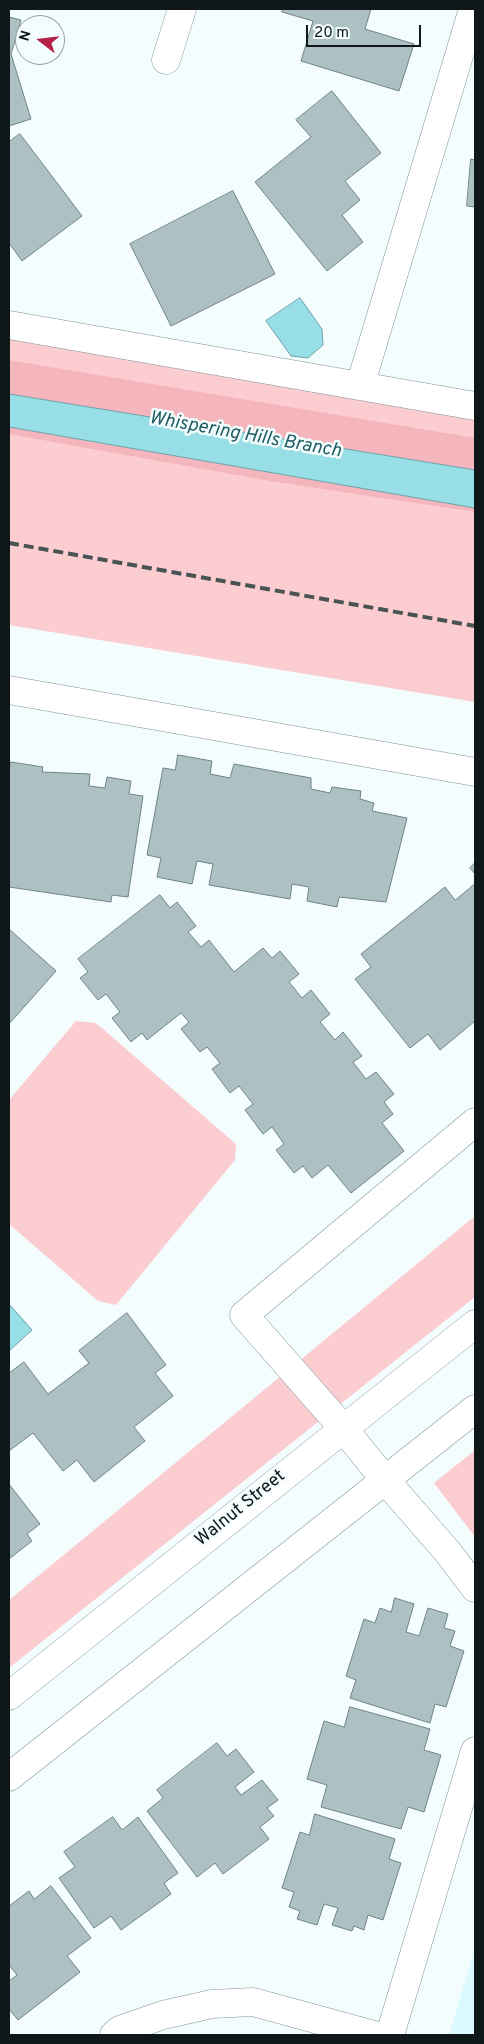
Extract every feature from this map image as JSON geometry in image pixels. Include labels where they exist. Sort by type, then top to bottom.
[{"type":"main road","points":[[166,60],[182,9]]},
{"type":"main road","points":[[360,386],[473,9]]},
{"type":"main road","points":[[9,325],[475,406]]},
{"type":"main road","points":[[9,690],[475,772]]},
{"type":"main road","points":[[473,1585],[447,1551],[385,1480],[343,1428],[244,1315],[475,1122]]},
{"type":"main road","name":"Walnut Street","points":[[9,1696],[475,1324]]},
{"type":"main road","points":[[9,1777],[475,1409]]},
{"type":"main road","points":[[390,2035],[475,1751]]},
{"type":"main road","points":[[114,2035],[120,2030],[163,2015],[212,2004],[253,2002],[374,2035]]},
{"type":"shaded area","points":[[9,322],[475,406],[475,702],[9,625]]},
{"type":"shaded area","points":[[9,360],[475,438],[475,512],[270,481],[9,434]]},
{"type":"shaded area","points":[[76,1021],[96,1023],[236,1144],[235,1160],[116,1305],[98,1301],[9,1224],[9,1100]]},
{"type":"shaded area","points":[[475,1216],[475,1297],[9,1668],[9,1600]]},
{"type":"shaded area","points":[[475,1450],[475,1537],[434,1483]]},
{"type":"shaded area","points":[[475,1948],[475,2035],[449,2035]]},
{"type":"water","points":[[300,298],[322,329],[323,345],[308,358],[291,356],[266,321]]},
{"type":"water","name":"Whispering Hills Branch","points":[[9,394],[475,470],[475,508],[9,427]]},
{"type":"water","points":[[9,1304],[32,1330],[9,1351]]},
{"type":"building","points":[[283,9],[371,9],[365,29],[414,44],[399,91],[301,61],[313,21],[282,12]]},
{"type":"building","points":[[9,17],[15,18],[15,40],[11,54],[31,119],[9,126]]},
{"type":"building","points":[[332,91],[381,153],[345,181],[360,200],[342,215],[363,242],[327,271],[255,182],[311,137],[296,120]]},
{"type":"building","points":[[20,134],[82,216],[22,261],[9,243],[9,142]]},
{"type":"building","points":[[471,159],[475,160],[475,207],[467,206]]},
{"type":"building","points":[[233,191],[275,274],[171,326],[130,244]]},
{"type":"building","points":[[178,755],[212,761],[210,774],[230,778],[234,764],[311,778],[311,789],[330,793],[332,787],[361,791],[360,799],[374,803],[372,811],[407,818],[386,902],[339,897],[337,907],[307,901],[309,887],[292,884],[290,899],[209,885],[213,864],[197,861],[192,884],[157,877],[161,858],[147,855],[163,768],[175,770]]},
{"type":"building","points":[[11,762],[43,767],[42,772],[90,774],[89,786],[105,788],[107,777],[131,781],[129,794],[143,796],[128,897],[112,895],[111,902],[9,887],[9,772]]},
{"type":"building","points":[[475,863],[475,874],[470,868]]},
{"type":"building","points":[[475,884],[475,1021],[440,1050],[428,1034],[410,1048],[355,979],[371,967],[361,954],[445,887],[455,900]]},
{"type":"building","points":[[160,895],[170,908],[177,902],[196,926],[188,932],[201,947],[209,940],[234,972],[263,948],[272,958],[280,951],[299,974],[289,982],[302,998],[311,990],[330,1014],[320,1022],[335,1040],[343,1032],[362,1056],[353,1062],[366,1079],[376,1072],[394,1094],[384,1102],[393,1114],[382,1123],[404,1151],[351,1193],[328,1165],[312,1178],[303,1166],[294,1173],[276,1150],[284,1144],[272,1127],[263,1134],[245,1110],[253,1104],[239,1086],[230,1093],[212,1069],[220,1063],[207,1047],[200,1052],[181,1029],[189,1022],[181,1013],[147,1040],[142,1033],[131,1042],[112,1018],[120,1012],[106,994],[98,1000],[80,978],[88,972],[78,959]]},
{"type":"building","points":[[9,929],[56,971],[9,1024]]},
{"type":"building","points":[[127,1313],[166,1365],[155,1373],[173,1396],[134,1427],[145,1441],[94,1482],[77,1460],[63,1471],[33,1433],[9,1451],[9,1373],[24,1362],[48,1394],[89,1363],[79,1351]]},
{"type":"building","points":[[9,1484],[40,1524],[27,1534],[32,1541],[9,1559]]},
{"type":"building","points":[[395,1598],[414,1604],[406,1632],[419,1636],[428,1608],[448,1614],[444,1628],[455,1631],[450,1646],[464,1651],[446,1707],[435,1704],[430,1723],[350,1698],[356,1680],[346,1676],[364,1619],[375,1623],[380,1608],[391,1612]]},
{"type":"building","points":[[350,1707],[430,1729],[424,1750],[441,1755],[424,1812],[408,1807],[401,1829],[321,1807],[327,1785],[307,1779],[324,1721],[344,1727]]},
{"type":"building","points":[[217,1743],[227,1756],[236,1749],[254,1772],[235,1787],[241,1795],[262,1780],[278,1800],[267,1808],[274,1816],[260,1827],[269,1839],[223,1874],[215,1863],[197,1877],[147,1811],[163,1798],[157,1790]]},
{"type":"building","points":[[315,1814],[395,1839],[389,1859],[401,1863],[383,1920],[368,1915],[364,1930],[354,1926],[352,1931],[332,1925],[338,1908],[324,1904],[317,1925],[297,1919],[300,1911],[289,1907],[294,1892],[282,1888],[300,1832],[309,1835]]},
{"type":"building","points":[[113,1817],[122,1830],[138,1817],[178,1873],[164,1883],[171,1894],[121,1930],[111,1916],[94,1928],[59,1878],[75,1867],[64,1852]]},
{"type":"building","points":[[51,1886],[91,1938],[67,1956],[80,1972],[18,2020],[9,2009],[9,1981],[17,1975],[9,1965],[9,1906],[29,1891],[34,1899]]},
{"type":"railway","points":[[9,543],[475,626]]}]
